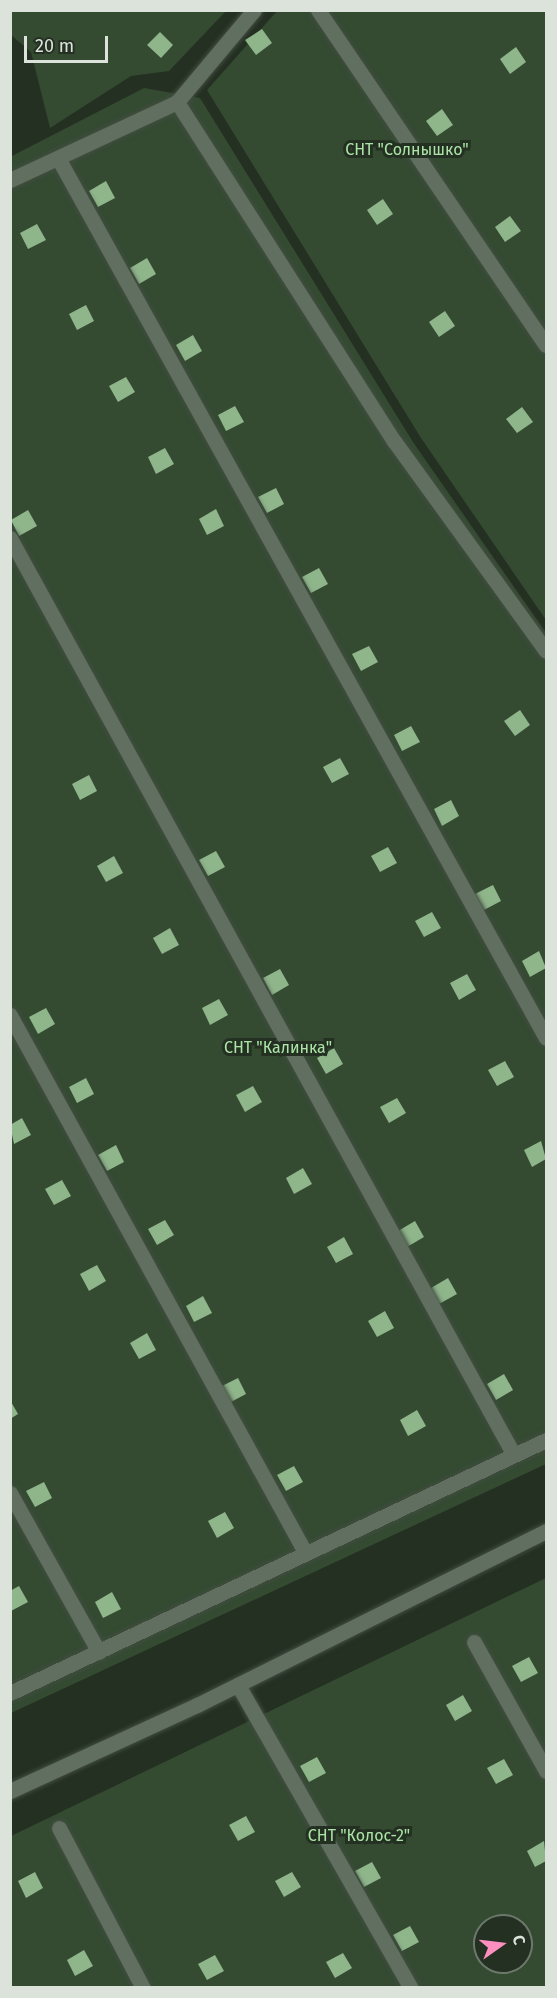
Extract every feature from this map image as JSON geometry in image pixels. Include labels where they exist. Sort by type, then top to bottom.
[{"type":"street","points":[[10,180],[177,102],[254,10]]},
{"type":"street","points":[[318,10],[546,345]]},
{"type":"street","points":[[177,102],[394,441],[546,651]]},
{"type":"street","points":[[58,158],[546,1038]]},
{"type":"street","points":[[10,538],[514,1455]]},
{"type":"street","points":[[10,1015],[305,1552]]},
{"type":"street","points":[[10,1694],[305,1552],[546,1440]]},
{"type":"street","points":[[10,1493],[99,1652]]},
{"type":"street","points":[[10,1791],[238,1685],[546,1532]]},
{"type":"street","points":[[474,1642],[546,1771]]},
{"type":"street","points":[[238,1685],[411,1988]]},
{"type":"street","points":[[59,1828],[143,1988]]},
{"type":"green space","points":[[11,11],[226,11],[169,71],[131,76],[50,128],[31,52],[11,35]]},
{"type":"green space","name":"СНТ \"Солнышко\"","points":[[277,11],[546,11],[546,620],[421,438],[207,90]]},
{"type":"green space","name":"СНТ \"Калинка\"","points":[[144,88],[200,98],[413,442],[546,633],[546,1464],[11,1713],[10,157]]},
{"type":"green space","name":"СНТ \"Колос-2\"","points":[[546,1578],[546,1987],[11,1988],[11,1836]]},
{"type":"building","points":[[262,29],[272,43],[256,55],[245,40]]},
{"type":"building","points":[[160,32],[173,45],[161,58],[147,45]]},
{"type":"building","points":[[516,47],[526,62],[510,74],[500,59]]},
{"type":"building","points":[[442,109],[453,125],[437,136],[426,121]]},
{"type":"building","points":[[106,181],[115,198],[98,207],[89,191]]},
{"type":"building","points":[[383,199],[393,214],[377,225],[367,210]]},
{"type":"building","points":[[510,216],[521,231],[505,242],[495,227]]},
{"type":"building","points":[[37,224],[46,240],[28,249],[20,233]]},
{"type":"building","points":[[147,258],[156,274],[139,284],[130,268]]},
{"type":"building","points":[[86,305],[94,321],[77,330],[69,314]]},
{"type":"building","points":[[445,311],[455,326],[439,337],[429,322]]},
{"type":"building","points":[[193,335],[202,351],[185,361],[176,345]]},
{"type":"building","points":[[126,377],[135,392],[118,402],[109,386]]},
{"type":"building","points":[[235,406],[244,422],[226,431],[218,415]]},
{"type":"building","points":[[522,407],[533,422],[517,433],[506,419]]},
{"type":"building","points":[[165,448],[174,464],[156,474],[148,457]]},
{"type":"building","points":[[276,488],[284,504],[267,513],[258,497]]},
{"type":"building","points":[[216,509],[224,526],[207,535],[199,519]]},
{"type":"building","points":[[28,510],[37,526],[19,536],[11,520]]},
{"type":"building","points":[[319,568],[328,584],[311,593],[302,577]]},
{"type":"building","points":[[369,646],[378,662],[361,671],[352,654]]},
{"type":"building","points":[[520,710],[530,725],[515,736],[504,721]]},
{"type":"building","points":[[411,726],[420,742],[402,751],[394,735]]},
{"type":"building","points":[[340,758],[349,774],[332,783],[323,767]]},
{"type":"building","points":[[89,775],[97,791],[80,800],[72,784]]},
{"type":"building","points":[[451,800],[459,816],[442,826],[434,809]]},
{"type":"building","points":[[388,847],[397,863],[380,872],[371,856]]},
{"type":"building","points":[[216,851],[225,867],[208,876],[199,860]]},
{"type":"building","points":[[114,856],[123,873],[106,882],[97,866]]},
{"type":"building","points":[[493,885],[501,901],[484,910],[475,894]]},
{"type":"building","points":[[432,912],[441,928],[424,937],[415,921]]},
{"type":"building","points":[[170,928],[179,945],[162,954],[153,938]]},
{"type":"building","points":[[539,951],[546,968],[530,977],[522,961]]},
{"type":"building","points":[[280,969],[289,985],[272,995],[263,978]]},
{"type":"building","points":[[467,974],[476,990],[459,1000],[450,983]]},
{"type":"building","points":[[219,999],[228,1015],[210,1025],[202,1008]]},
{"type":"building","points":[[46,1008],[55,1024],[38,1034],[29,1017]]},
{"type":"building","points":[[334,1048],[343,1064],[326,1074],[317,1058]]},
{"type":"building","points":[[505,1061],[514,1077],[497,1086],[488,1070]]},
{"type":"building","points":[[86,1078],[94,1094],[77,1103],[69,1087]]},
{"type":"building","points":[[253,1086],[262,1102],[245,1112],[236,1095]]},
{"type":"building","points":[[397,1098],[406,1113],[389,1123],[380,1107]]},
{"type":"building","points":[[22,1118],[31,1135],[14,1144],[10,1125]]},
{"type":"building","points":[[541,1141],[546,1159],[532,1167],[524,1150]]},
{"type":"building","points":[[116,1145],[124,1162],[107,1171],[98,1155]]},
{"type":"building","points":[[303,1168],[312,1184],[294,1194],[286,1178]]},
{"type":"building","points":[[62,1180],[71,1196],[54,1205],[45,1189]]},
{"type":"building","points":[[165,1220],[174,1235],[157,1245],[148,1229]]},
{"type":"building","points":[[415,1221],[424,1237],[407,1247],[398,1231]]},
{"type":"building","points":[[344,1237],[353,1254],[336,1263],[327,1247]]},
{"type":"building","points":[[97,1265],[106,1281],[89,1291],[80,1274]]},
{"type":"building","points":[[448,1278],[457,1294],[439,1304],[431,1288]]},
{"type":"building","points":[[203,1296],[212,1313],[194,1322],[186,1306]]},
{"type":"building","points":[[385,1311],[394,1328],[377,1337],[368,1321]]},
{"type":"building","points":[[147,1333],[156,1350],[139,1359],[130,1343]]},
{"type":"building","points":[[504,1374],[513,1390],[496,1400],[487,1384]]},
{"type":"building","points":[[238,1378],[246,1394],[229,1403],[220,1387]]},
{"type":"building","points":[[10,1400],[18,1414],[10,1419]]},
{"type":"building","points":[[417,1410],[426,1426],[408,1436],[400,1420]]},
{"type":"building","points":[[294,1466],[303,1482],[286,1491],[277,1475]]},
{"type":"building","points":[[44,1482],[52,1498],[35,1507],[26,1491]]},
{"type":"building","points":[[225,1512],[234,1528],[217,1538],[208,1521]]},
{"type":"building","points":[[19,1586],[28,1602],[11,1611],[10,1591]]},
{"type":"building","points":[[112,1592],[121,1609],[103,1618],[95,1602]]},
{"type":"building","points":[[529,1657],[538,1673],[521,1682],[512,1666]]},
{"type":"building","points":[[463,1695],[472,1711],[455,1721],[446,1705]]},
{"type":"building","points":[[317,1757],[326,1773],[309,1782],[300,1766]]},
{"type":"building","points":[[504,1759],[513,1775],[496,1784],[487,1768]]},
{"type":"building","points":[[246,1816],[255,1832],[238,1841],[229,1825]]},
{"type":"building","points":[[544,1841],[546,1861],[535,1867],[527,1851]]},
{"type":"building","points":[[372,1862],[381,1878],[364,1887],[355,1871]]},
{"type":"building","points":[[35,1872],[43,1888],[26,1898],[18,1881]]},
{"type":"building","points":[[292,1872],[301,1887],[284,1897],[275,1881]]},
{"type":"building","points":[[410,1926],[419,1942],[402,1951],[393,1935]]},
{"type":"building","points":[[84,1950],[93,1966],[75,1976],[67,1960]]},
{"type":"building","points":[[343,1953],[352,1968],[335,1978],[326,1962]]},
{"type":"building","points":[[215,1955],[224,1971],[207,1980],[198,1964]]}]
